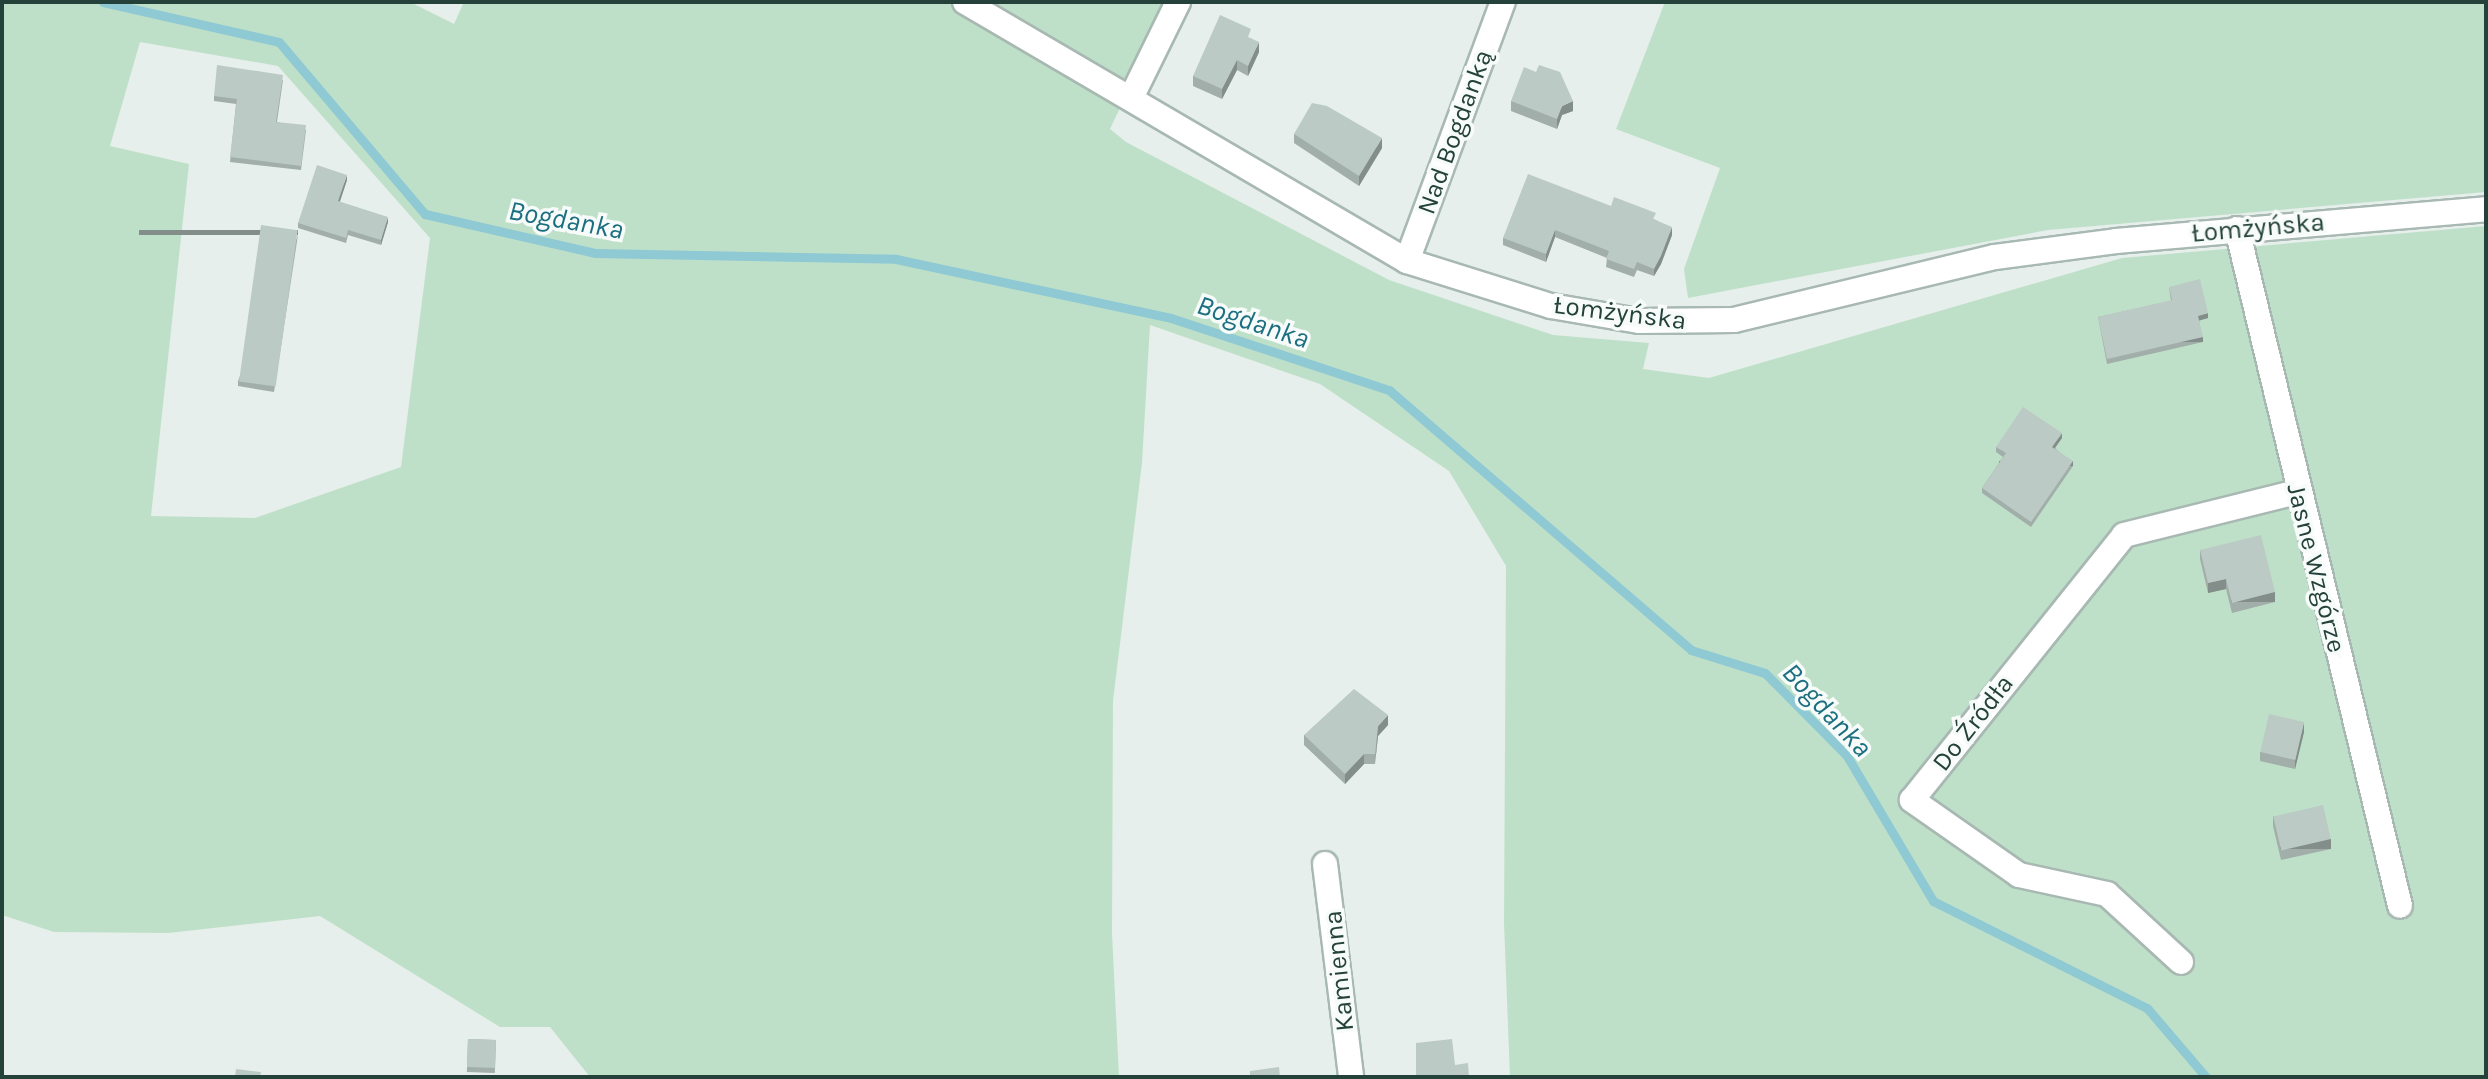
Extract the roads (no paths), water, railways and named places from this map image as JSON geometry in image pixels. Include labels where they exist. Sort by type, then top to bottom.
[{"type":"street","name":"Łomżyńska","points":[[965,2],[1132,96],[1407,261],[1551,306],[1690,323],[1734,320],[1995,257],[2237,229],[2486,209]]},
{"type":"street","points":[[1132,96],[1178,2]]},
{"type":"street","name":"Nad Bogdanką","points":[[1407,261],[1503,2]]},
{"type":"street","name":"Jasne Wzgórze","points":[[2237,229],[2297,492],[2400,906]]},
{"type":"street","name":"Do Źródła","points":[[2181,962],[2107,894],[2019,875],[1912,800],[2124,535],[2297,492]]},
{"type":"street","name":"Kamienna","points":[[1325,864],[1351,1077]]},
{"type":"waterway","name":"Bogdanka","points":[[103,2],[279,42],[425,214],[595,253],[896,259],[1171,318],[1389,390],[1691,650],[1765,673],[1847,756],[1933,901],[2147,1008],[2206,1077]]}]
